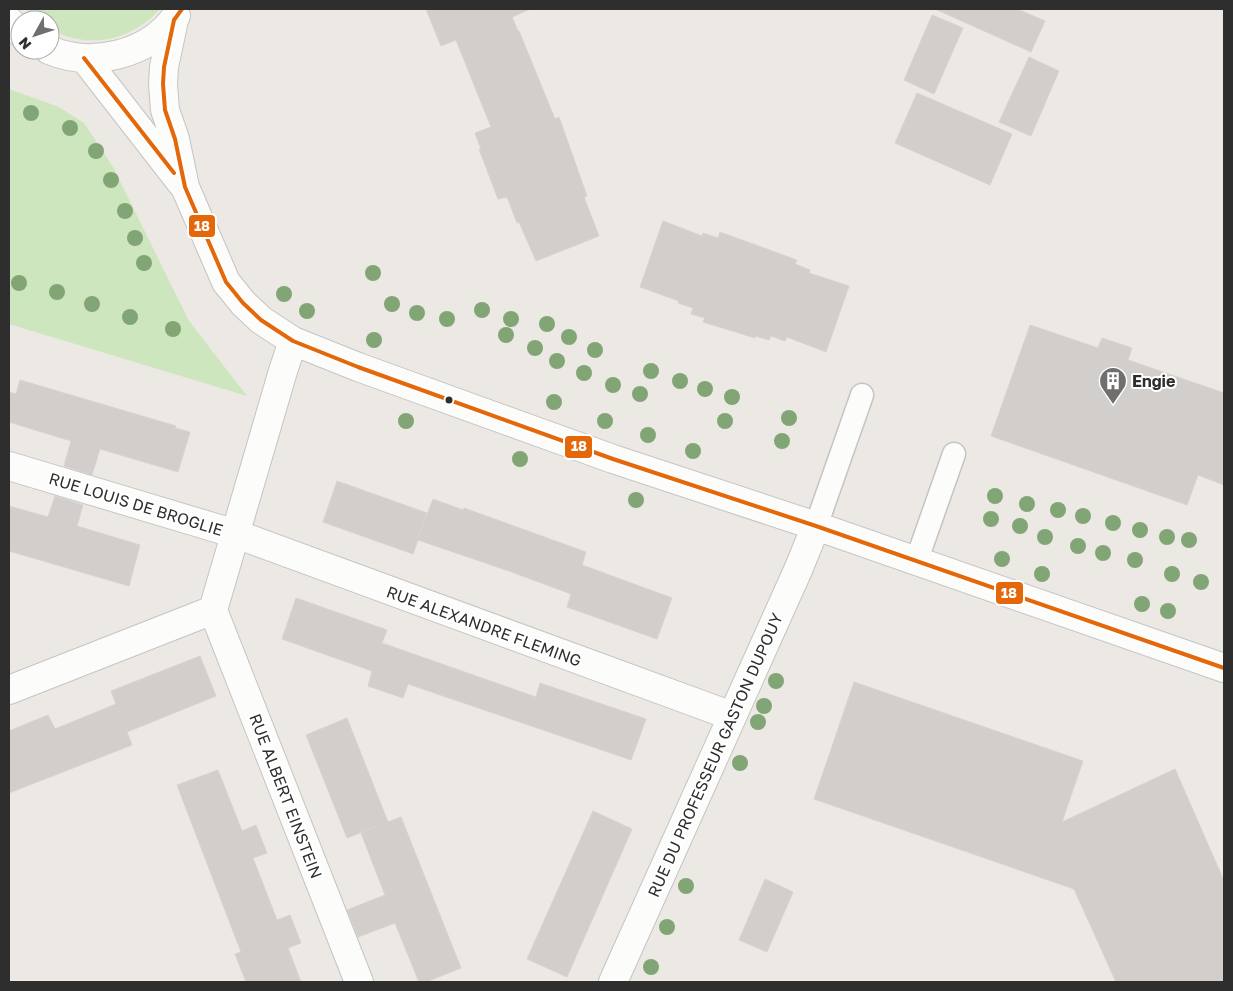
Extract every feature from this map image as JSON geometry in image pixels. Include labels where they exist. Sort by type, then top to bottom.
[{"type":"street","points":[[60,53],[84,58],[104,58],[124,54],[143,45],[159,34],[178,14]]},
{"type":"street","points":[[178,14],[164,67],[163,84],[165,110],[175,139],[185,187],[226,282],[243,303],[261,320],[293,341],[367,370],[594,452],[816,526],[1224,668]]},
{"type":"street","points":[[84,58],[185,187]]},
{"type":"street","points":[[236,534],[293,341]]},
{"type":"street","name":"RUE LOUIS DE BROGLIE","points":[[9,466],[236,534],[213,610]]},
{"type":"street","name":"RUE DU PROFESSEUR GASTON DUPOUY","points":[[613,982],[816,526]]},
{"type":"street","name":"RUE ALEXANDRE FLEMING","points":[[236,534],[732,716]]},
{"type":"street","points":[[9,690],[213,610]]},
{"type":"street","name":"RUE ALBERT EINSTEIN","points":[[213,610],[360,982]]},
{"type":"lane","points":[[816,526],[862,395]]},
{"type":"lane","points":[[916,562],[954,454]]},
{"type":"green space","points":[[160,9],[136,29],[108,39],[94,40],[79,39],[60,33],[60,10],[27,10]]},
{"type":"green space","points":[[9,89],[59,107],[84,123],[113,167],[189,321],[247,396],[9,324]]},
{"type":"building","points":[[426,9],[530,9],[512,17],[555,119],[559,117],[587,196],[584,197],[599,236],[536,261],[519,222],[517,223],[507,197],[498,199],[479,149],[481,149],[475,133],[491,127],[456,40],[441,46]]},
{"type":"building","points":[[935,9],[1017,9],[1045,21],[1031,52]]},
{"type":"building","points":[[932,15],[963,28],[934,94],[904,80]]},
{"type":"building","points":[[1029,57],[1059,71],[1031,136],[999,122]]},
{"type":"building","points":[[917,93],[1012,134],[990,185],[895,143]]},
{"type":"building","points":[[663,221],[702,236],[703,233],[718,238],[720,232],[797,260],[795,264],[810,270],[809,273],[849,286],[826,352],[787,337],[785,341],[771,336],[769,340],[755,336],[755,338],[703,322],[705,318],[691,314],[693,308],[640,287]]},
{"type":"building","name":"Engie","points":[[1030,325],[1098,348],[1102,338],[1132,348],[1128,360],[1224,393],[1224,485],[1198,475],[1187,505],[991,436]]},
{"type":"building","points":[[20,380],[176,426],[175,428],[190,432],[178,472],[100,449],[92,475],[64,466],[71,441],[9,422],[9,392],[16,394]]},
{"type":"building","points":[[337,481],[427,513],[418,538],[433,499],[463,510],[464,508],[586,552],[582,565],[672,598],[657,639],[567,607],[571,594],[509,571],[418,540],[413,554],[323,522]]},
{"type":"building","points":[[55,496],[83,505],[77,526],[140,545],[129,586],[9,551],[9,506],[48,517]]},
{"type":"building","points":[[296,598],[387,630],[382,643],[536,697],[540,683],[646,719],[631,760],[408,684],[403,698],[368,686],[372,671],[282,639]]},
{"type":"building","points":[[200,656],[216,696],[127,732],[132,745],[9,793],[9,731],[48,715],[55,729],[116,704],[111,691]]},
{"type":"building","points":[[854,682],[1083,761],[1062,822],[1175,769],[1224,881],[1224,982],[1116,982],[1074,889],[814,799]]},
{"type":"building","points":[[347,718],[388,822],[401,817],[461,968],[426,982],[419,982],[395,923],[358,937],[347,910],[385,895],[361,833],[378,826],[347,838],[306,735]]},
{"type":"building","points":[[218,770],[242,831],[256,825],[267,853],[253,858],[277,920],[290,915],[301,943],[288,948],[301,982],[246,982],[235,954],[241,952],[177,785]]},
{"type":"building","points":[[593,811],[632,829],[567,977],[527,959]]},
{"type":"building","points":[[765,879],[793,892],[767,952],[739,940]]},
{"type":"transit line","name":"18","points":[[182,9],[174,20],[164,67],[163,84],[165,110],[175,139],[185,187],[226,282],[243,303],[261,320],[293,341],[358,367],[613,459],[816,526],[1224,668]]},
{"type":"transit line","name":"18","points":[[84,58],[174,173]]},
{"type":"place","name":"Engie","points":[[1113,405]]}]
